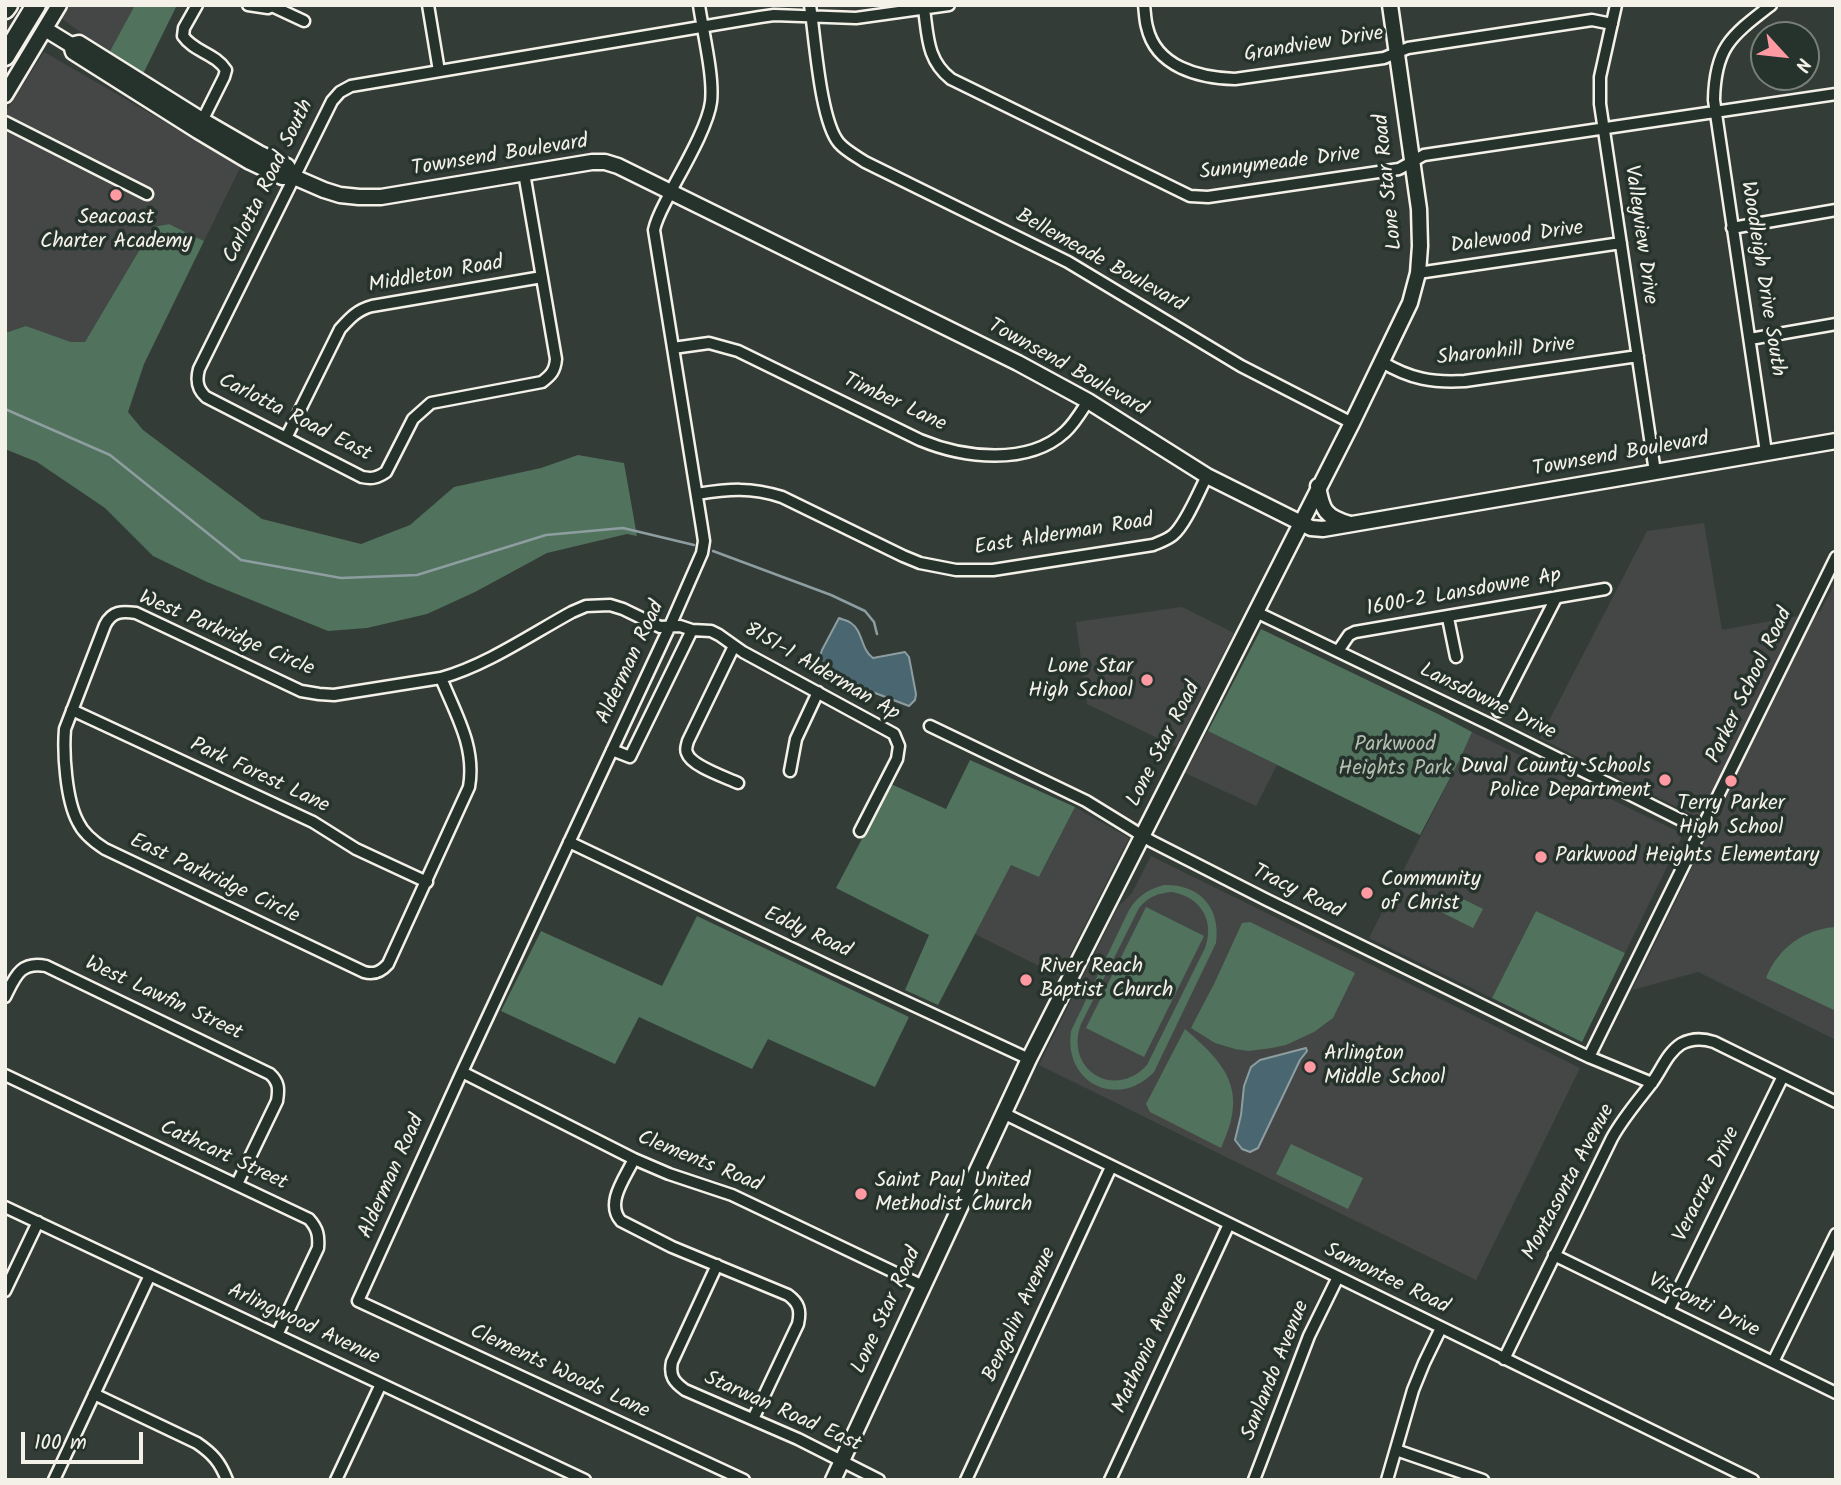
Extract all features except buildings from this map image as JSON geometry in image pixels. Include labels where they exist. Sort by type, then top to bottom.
[{"type":"highway","points":[[5,56],[36,5]]},
{"type":"street","points":[[5,95],[58,5]]},
{"type":"street","points":[[197,5],[184,28],[183,36],[188,43],[220,61],[226,70],[200,125]]},
{"type":"street","points":[[248,5],[268,8],[275,6],[303,21]]},
{"type":"street","points":[[428,5],[439,71]]},
{"type":"street","name":"Alderman Road","points":[[358,1301],[702,553],[704,541],[654,230],[704,125],[711,103],[699,5]]},
{"type":"street","points":[[810,5],[812,18]]},
{"type":"street","name":"Carlotta Road South","points":[[198,385],[199,369],[332,101],[340,92],[351,86],[774,15],[856,18],[949,5]]},
{"type":"street","name":"Grandview Drive","points":[[1144,5],[1147,29],[1160,53],[1171,62],[1201,76],[1235,79],[1384,58],[1408,48],[1592,20],[1612,24]]},
{"type":"street","name":"Lone Star Road","points":[[833,1480],[1029,1059],[1352,423],[1410,303],[1418,273],[1419,209],[1390,5]]},
{"type":"street","name":"Valleyview Drive","points":[[1616,5],[1601,77],[1600,104],[1655,472]]},
{"type":"street","name":"Woodleigh Drive South","points":[[1766,453],[1715,112],[1714,76],[1732,37],[1771,5]]},
{"type":"street","name":"Sunnymeade Drive","points":[[924,9],[933,60],[951,79],[1190,196],[1208,197],[1399,169],[1424,155],[1836,94]]},
{"type":"street","name":"Bellemeade Boulevard","points":[[812,18],[827,120],[832,132],[844,147],[865,162],[1068,262],[1241,366],[1352,423]]},
{"type":"street","name":"Townsend Boulevard","points":[[45,29],[71,46],[73,52],[200,125],[250,162],[282,177],[294,177],[340,195],[381,197],[577,164],[605,162],[632,171],[1018,363],[1088,401],[1207,476],[1311,528],[1351,524],[1836,441]]},
{"type":"street","points":[[5,122],[147,194]]},
{"type":"street","points":[[524,173],[542,277]]},
{"type":"street","points":[[1732,228],[1836,210]]},
{"type":"street","name":"Dalewood Drive","points":[[1418,273],[1621,243]]},
{"type":"street","name":"Carlotta Road East","points":[[198,385],[206,397],[362,477],[378,477],[386,472],[414,419],[431,403],[542,382],[556,369],[542,277]]},
{"type":"street","name":"Middleton Road","points":[[286,438],[340,330],[361,309],[542,277]]},
{"type":"street","points":[[1750,339],[1836,324]]},
{"type":"street","name":"Timber Lane","points":[[673,348],[709,343],[738,351],[920,440],[937,447],[978,456],[1023,452],[1054,441],[1067,430],[1088,401]]},
{"type":"street","name":"Sharonhill Drive","points":[[1382,362],[1416,378],[1448,382],[1638,356]]},
{"type":"street","name":"East Alderman Road","points":[[697,494],[728,489],[766,492],[782,497],[903,556],[937,567],[976,571],[1153,545],[1163,541],[1180,528],[1207,476]]},
{"type":"street","points":[[1318,486],[1325,511],[1335,520],[1351,524]]},
{"type":"street","name":"Parker School Road","points":[[1589,1058],[1836,557]]},
{"type":"street","name":"1600-2 Lansdowne Ap","points":[[1338,651],[1349,635],[1355,632],[1605,589]]},
{"type":"street","points":[[1498,711],[1556,598]]},
{"type":"street","name":"West Parkridge Circle","points":[[122,611],[145,617],[301,691],[334,695],[441,678],[473,666],[586,606],[610,605],[660,626],[670,626]]},
{"type":"street","name":"East Parkridge Circle","points":[[122,611],[108,618],[65,729],[63,747],[69,787],[78,822],[85,833],[105,849],[370,974],[382,971],[388,964],[427,882]]},
{"type":"street","name":"Lansdowne Drive","points":[[1256,612],[1701,830]]},
{"type":"street","points":[[1448,618],[1456,657]]},
{"type":"street","name":"8151-1 Alderman Ap","points":[[670,626],[710,631],[719,635],[734,646],[894,734],[898,741],[897,759],[860,831]]},
{"type":"street","points":[[612,750],[630,757],[689,629]]},
{"type":"street","points":[[734,646],[686,749],[693,762],[738,783]]},
{"type":"street","points":[[427,882],[465,800],[472,772],[468,745],[441,678]]},
{"type":"street","points":[[790,771],[796,739],[818,692]]},
{"type":"street","name":"Park Forest Lane","points":[[72,710],[313,822],[356,849],[427,882]]},
{"type":"street","name":"Tracy Road","points":[[930,726],[1086,801],[1142,836],[1267,900],[1589,1058],[1652,1083]]},
{"type":"street","name":"Eddy Road","points":[[569,842],[1029,1059]]},
{"type":"street","name":"West Lawfin Street","points":[[5,997],[20,970],[29,965],[46,966],[263,1069],[277,1080],[277,1101],[237,1184]]},
{"type":"street","name":"Montasonta Avenue","points":[[1504,1359],[1620,1123],[1674,1050],[1690,1040],[1706,1040],[1783,1076]]},
{"type":"street","name":"Clements Road","points":[[462,1072],[634,1159],[732,1195],[923,1286]]},
{"type":"street","name":"Cathcart Street","points":[[5,1075],[309,1219],[319,1236],[318,1248],[277,1335]]},
{"type":"street","points":[[1783,1076],[1836,1102]]},
{"type":"street","name":"Veracruz Drive","points":[[1668,1311],[1783,1076]]},
{"type":"street","name":"Samontee Road","points":[[1003,1113],[1753,1480]]},
{"type":"street","points":[[634,1159],[616,1196],[615,1215],[629,1227],[672,1247],[788,1295],[799,1306],[798,1324],[753,1419]]},
{"type":"street","name":"Bengalin Avenue","points":[[966,1480],[1111,1167]]},
{"type":"street","name":"Arlingwood Avenue","points":[[5,1207],[585,1480]]},
{"type":"street","points":[[5,1291],[38,1222]]},
{"type":"street","name":"Mathonia Avenue","points":[[1110,1480],[1229,1224]]},
{"type":"street","points":[[1773,1362],[1836,1234]]},
{"type":"street","name":"Visconti Drive","points":[[1554,1255],[1836,1393]]},
{"type":"street","name":"Starwan Road East","points":[[717,1265],[672,1362],[671,1377],[685,1390],[842,1460],[880,1480]]},
{"type":"street","points":[[54,1480],[150,1275]]},
{"type":"street","name":"Sanlando Avenue","points":[[1254,1480],[1309,1336],[1338,1277]]},
{"type":"street","name":"Clements Woods Lane","points":[[358,1301],[744,1480]]},
{"type":"street","points":[[1387,1480],[1413,1390],[1441,1328]]},
{"type":"street","points":[[336,1480],[381,1384]]},
{"type":"street","points":[[94,1394],[197,1443],[212,1454],[228,1480]]},
{"type":"street","points":[[1396,1450],[1483,1480]]},
{"type":"shaded area","points":[[68,5],[135,5],[109,53],[61,18]]},
{"type":"shaded area","name":"Seacoast Charter Academy","points":[[44,52],[241,166],[204,241],[169,224],[153,227],[85,342],[71,342],[26,326],[5,333],[5,113]]},
{"type":"shaded area","name":"Terry Parker High School","points":[[1704,523],[1722,630],[1820,612],[1836,581],[1836,1040],[1698,972],[1632,990],[1713,825],[1540,738],[1647,531]]},
{"type":"shaded area","name":"Lone Star High School","points":[[1182,607],[1234,633],[1176,747],[1087,704],[1076,622]]},
{"type":"shaded area","points":[[1208,731],[1277,765],[1256,806],[1185,773]]},
{"type":"shaded area","name":"Parkwood Heights Elementary","points":[[1472,732],[1683,834],[1625,953],[1536,911],[1492,998],[1369,938]]},
{"type":"shaded area","points":[[1075,807],[1129,838],[1059,976],[975,934],[1011,865],[1040,876]]},
{"type":"shaded area","name":"Arlington Middle School","points":[[1151,856],[1580,1068],[1476,1280],[1039,1065],[1118,907],[1132,893]]},
{"type":"green space","points":[[135,5],[177,5],[142,76],[109,53]]},
{"type":"green space","points":[[169,224],[204,241],[144,364],[128,412],[143,430],[262,519],[361,544],[410,525],[454,487],[541,468],[578,455],[624,463],[637,536],[627,534],[547,553],[475,592],[427,614],[367,628],[328,631],[207,582],[153,556],[105,508],[37,462],[5,449],[5,333],[26,326],[71,342],[85,342],[153,227]]},
{"type":"green space","name":"Parkwood Heights Park","points":[[1261,629],[1472,732],[1420,835],[1208,731]]},
{"type":"green space","points":[[970,760],[1075,807],[1039,877],[1011,865],[938,1005],[905,990],[929,935],[836,888],[891,784],[946,809]]},
{"type":"green space","points":[[1164,885],[1188,889],[1205,901],[1215,919],[1216,943],[1154,1072],[1140,1083],[1125,1089],[1096,1085],[1084,1077],[1076,1065],[1071,1049],[1071,1031],[1129,910],[1148,891]],"holes":[[[1172,892],[1198,905],[1207,920],[1208,938],[1205,948],[1147,1065],[1134,1075],[1120,1080],[1107,1080],[1095,1075],[1080,1054],[1078,1040],[1081,1024],[1139,908],[1158,895]]]},
{"type":"green space","points":[[1453,894],[1483,909],[1473,928],[1443,913]]},
{"type":"green space","points":[[1146,907],[1204,936],[1144,1057],[1086,1028]]},
{"type":"green space","points":[[1536,911],[1625,953],[1582,1042],[1492,998]]},
{"type":"green space","points":[[697,916],[909,1017],[875,1087],[768,1039],[752,1069],[639,1017],[615,1064],[501,1011],[541,931],[662,986]]},
{"type":"green space","points":[[1250,922],[1355,973],[1333,1018],[1314,1032],[1286,1045],[1248,1051],[1215,1043],[1191,1028],[1242,923]]},
{"type":"green space","points":[[1836,927],[1836,1011],[1766,978],[1785,949],[1794,942],[1813,932]]},
{"type":"green space","points":[[1185,1029],[1213,1055],[1229,1081],[1233,1095],[1233,1111],[1221,1148],[1150,1112],[1146,1104]]},
{"type":"green space","points":[[1291,1144],[1363,1178],[1348,1209],[1276,1174]]},
{"type":"water","points":[[839,618],[855,626],[866,650],[873,658],[905,652],[909,657],[916,694],[915,700],[909,706],[817,665]]},
{"type":"water","points":[[1306,1048],[1307,1051],[1300,1060],[1258,1148],[1250,1152],[1242,1149],[1235,1140],[1244,1086],[1251,1067],[1260,1060]]},
{"type":"waterway","points":[[5,409],[110,455],[241,560],[341,578],[417,575],[546,535],[623,528],[694,545]]},
{"type":"waterway","points":[[713,551],[831,595],[865,611],[874,622],[877,634]]},
{"type":"place","name":"Seacoast Charter Academy","points":[[116,195]]},
{"type":"place","name":"Lone Star High School","points":[[1147,680]]},
{"type":"place","name":"Duval County Schools Police Department","points":[[1665,780]]},
{"type":"place","name":"Terry Parker High School","points":[[1731,781]]},
{"type":"place","name":"Parkwood Heights Elementary","points":[[1541,857]]},
{"type":"place","name":"Community of Christ","points":[[1367,893]]},
{"type":"place","name":"River Reach Baptist Church","points":[[1026,980]]},
{"type":"place","name":"Arlington Middle School","points":[[1310,1067]]},
{"type":"place","name":"Saint Paul United Methodist Church","points":[[861,1194]]}]
